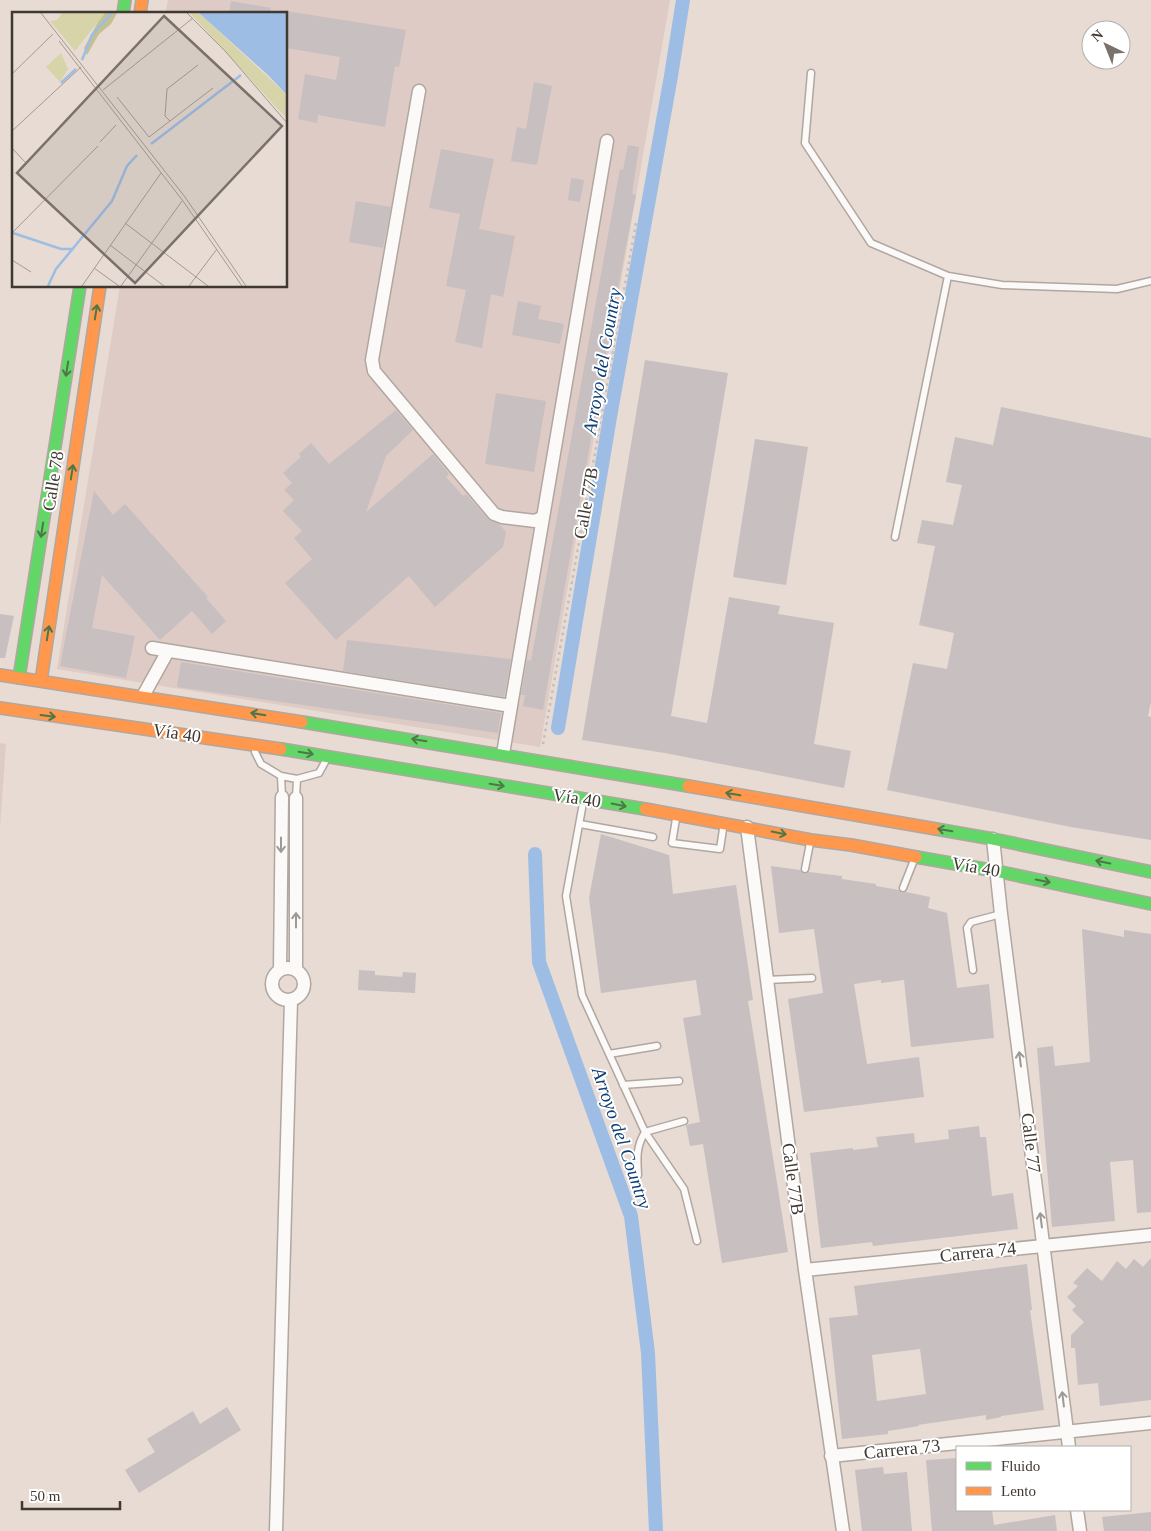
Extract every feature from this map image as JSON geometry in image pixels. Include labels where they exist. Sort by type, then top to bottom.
[{"type":"main road","name":"Calle 78","points":[[19,678],[80,288]]},
{"type":"main road","name":"Calle 78","points":[[40,681],[100,288]]},
{"type":"main road","name":"Vía 40","points":[[0,675],[467,748],[504,748],[854,830],[993,839],[1151,872]]},
{"type":"main road","points":[[138,719],[143,696]]},
{"type":"main road","name":"Vía 40","points":[[0,708],[138,719],[250,744],[328,757],[463,771],[584,798],[811,840],[854,830],[915,856],[1151,904]]},
{"type":"main road","points":[[463,771],[467,748]]},
{"type":"street","points":[[419,91],[372,367],[494,514],[502,517],[535,521],[543,517]]},
{"type":"street","points":[[504,748],[607,141]]},
{"type":"street","points":[[152,648],[511,706]]},
{"type":"street","name":"Vía 40","points":[[143,696],[168,651]]},
{"type":"street","points":[[280,969],[282,797]]},
{"type":"street","points":[[296,798],[296,969]]},
{"type":"street","name":"Calle 77B","points":[[747,827],[805,1270],[843,1531]]},
{"type":"street","name":"Calle 77","points":[[993,839],[1069,1446]]},
{"type":"street","points":[[285,967],[296,969],[303,976],[305,986],[300,996],[291,1000],[281,999],[276,996],[272,987],[273,977],[280,969],[285,967]]},
{"type":"street","points":[[276,1531],[291,1000]]},
{"type":"street","name":"Carrera 74","points":[[805,1270],[1151,1235]]},
{"type":"street","name":"Carrera 73","points":[[831,1456],[1151,1423]]},
{"type":"street","points":[[1078,1511],[1080,1531]]},
{"type":"lane","points":[[811,73],[805,143],[871,243],[948,276],[1002,285],[1117,289],[1151,281]]},
{"type":"lane","points":[[894,537],[948,276]]},
{"type":"lane","points":[[250,744],[261,764],[280,776],[297,779],[319,773],[328,757]]},
{"type":"lane","points":[[280,776],[282,797]]},
{"type":"lane","points":[[296,798],[297,779]]},
{"type":"lane","points":[[584,798],[566,896],[582,996],[644,1132],[681,1182],[697,1241]]},
{"type":"lane","points":[[676,816],[672,843],[720,849],[724,823]]},
{"type":"lane","points":[[580,824],[653,837]]},
{"type":"lane","points":[[805,870],[811,840]]},
{"type":"lane","points":[[903,888],[910,874],[915,856]]},
{"type":"lane","points":[[973,970],[967,928],[971,922],[1001,914]]},
{"type":"lane","points":[[766,980],[812,978]]},
{"type":"lane","points":[[609,1054],[658,1046]]},
{"type":"lane","points":[[623,1085],[679,1081]]},
{"type":"lane","points":[[638,1175],[636,1152],[644,1132],[684,1121]]},
{"type":"path","name":"Calle 77B","points":[[541,752],[636,223]]},
{"type":"shaded area","points":[[168,0],[670,0],[540,747],[57,669],[120,288],[288,288],[288,12],[165,12]]},
{"type":"shaded area","points":[[0,743],[6,744],[0,828]]},
{"type":"building","points":[[231,1],[271,8],[270,12],[229,12]]},
{"type":"building","points":[[286,11],[406,30],[399,67],[395,66],[385,127],[318,115],[317,123],[298,119],[305,74],[336,80],[340,57],[288,48],[288,12]]},
{"type":"building","points":[[534,82],[552,86],[537,165],[511,161],[517,127],[526,129]]},
{"type":"building","points":[[628,145],[639,147],[632,194],[636,195],[543,710],[523,706],[525,695],[521,695],[527,660],[531,661],[620,169],[623,170]]},
{"type":"building","points":[[441,149],[494,159],[479,229],[515,236],[503,297],[491,294],[482,348],[455,342],[466,290],[446,286],[460,214],[429,208]]},
{"type":"building","points":[[571,178],[584,180],[580,202],[568,200]]},
{"type":"building","points":[[356,201],[391,207],[383,248],[349,242]]},
{"type":"building","points":[[518,301],[541,306],[538,319],[564,324],[560,344],[512,335]]},
{"type":"building","points":[[645,360],[728,373],[671,716],[707,723],[729,597],[780,606],[778,614],[834,623],[814,744],[851,751],[844,788],[665,753],[582,740]]},
{"type":"building","points":[[496,393],[546,401],[534,472],[485,464]]},
{"type":"building","points":[[1001,407],[1151,438],[1151,702],[1148,716],[1151,717],[1151,840],[1071,827],[887,790],[913,663],[947,669],[954,633],[919,625],[935,546],[917,543],[922,520],[953,525],[962,485],[946,482],[955,437],[993,445]]},
{"type":"building","points":[[396,410],[413,430],[386,456],[366,512],[433,454],[449,474],[446,477],[463,496],[466,494],[488,519],[500,525],[506,532],[503,547],[435,607],[409,576],[336,640],[285,583],[312,559],[294,538],[302,531],[283,511],[294,500],[284,490],[292,483],[283,473],[301,457],[299,454],[311,443],[329,464]]},
{"type":"building","points":[[755,439],[808,447],[786,585],[733,577]]},
{"type":"building","points":[[94,491],[113,515],[125,504],[208,597],[206,598],[226,621],[212,634],[192,611],[160,640],[102,575],[92,628],[135,636],[126,678],[60,666]]},
{"type":"building","points":[[0,614],[14,616],[5,658],[0,658]]},
{"type":"building","points":[[347,640],[511,659],[504,697],[343,671]]},
{"type":"building","points":[[181,662],[501,713],[498,733],[177,687]]},
{"type":"building","points":[[601,834],[669,855],[673,894],[736,885],[753,1000],[748,1001],[788,1252],[722,1263],[703,1144],[690,1146],[686,1125],[700,1122],[683,1018],[701,1015],[696,980],[601,993],[589,898]]},
{"type":"building","points":[[771,866],[800,870],[805,874],[809,872],[842,876],[842,879],[876,884],[876,886],[899,890],[902,893],[906,892],[930,897],[928,908],[947,913],[957,988],[989,984],[994,1038],[911,1047],[904,980],[881,983],[881,980],[854,984],[867,1064],[919,1057],[924,1097],[804,1112],[788,999],[823,993],[814,929],[779,933]]},
{"type":"building","points":[[1082,929],[1124,937],[1124,930],[1151,934],[1151,1212],[1137,1213],[1133,1160],[1110,1162],[1115,1221],[1052,1227],[1037,1048],[1053,1046],[1055,1066],[1090,1062]]},
{"type":"building","points":[[359,970],[375,971],[375,975],[402,977],[403,972],[416,973],[415,993],[358,990]]},
{"type":"building","points":[[979,1126],[980,1137],[986,1137],[992,1196],[1013,1193],[1018,1229],[873,1246],[872,1242],[821,1248],[810,1153],[878,1147],[876,1137],[914,1133],[915,1143],[949,1139],[948,1130]]},
{"type":"building","points":[[1151,1258],[1151,1400],[1100,1406],[1098,1383],[1078,1385],[1075,1348],[1071,1348],[1071,1335],[1084,1322],[1072,1310],[1076,1306],[1067,1297],[1078,1286],[1073,1283],[1087,1268],[1102,1281],[1117,1261],[1126,1269],[1134,1259],[1143,1267]]},
{"type":"building","points":[[1027,1264],[1032,1310],[1030,1310],[1044,1410],[986,1420],[986,1415],[918,1425],[888,1431],[888,1434],[842,1439],[829,1318],[858,1315],[854,1286]],"holes":[[[920,1349],[926,1394],[877,1401],[872,1355]]]},
{"type":"building","points":[[227,1407],[241,1430],[139,1493],[125,1470],[155,1452],[147,1439],[193,1411],[200,1424]]},
{"type":"building","points":[[956,1458],[956,1511],[992,1511],[994,1525],[1055,1515],[1057,1531],[932,1531],[926,1460]]},
{"type":"building","points":[[883,1467],[884,1474],[907,1472],[912,1531],[862,1531],[855,1470]]},
{"type":"building","points":[[1151,1512],[1151,1531],[1104,1531],[1102,1517]]},
{"type":"waterway","name":"Arroyo del Country","points":[[558,728],[683,0]]},
{"type":"waterway","name":"Arroyo del Country","points":[[535,854],[539,962],[631,1216],[648,1353],[656,1531]]},
{"type":"traffic: fast","points":[[123,12],[125,0]]},
{"type":"traffic: fast","points":[[19,678],[80,288]]},
{"type":"traffic: fast","points":[[302,722],[688,786]]},
{"type":"traffic: fast","points":[[281,749],[645,809]]},
{"type":"traffic: fast","points":[[936,829],[1151,872]]},
{"type":"traffic: fast","points":[[916,857],[996,871],[1151,904]]},
{"type":"traffic: slow","points":[[140,12],[142,0]]},
{"type":"traffic: slow","points":[[41,681],[100,288]]},
{"type":"traffic: slow","points":[[0,675],[302,722]]},
{"type":"traffic: slow","points":[[0,708],[281,749]]},
{"type":"traffic: slow","points":[[688,786],[936,829]]},
{"type":"traffic: slow","points":[[645,809],[811,840],[916,857]]}]
